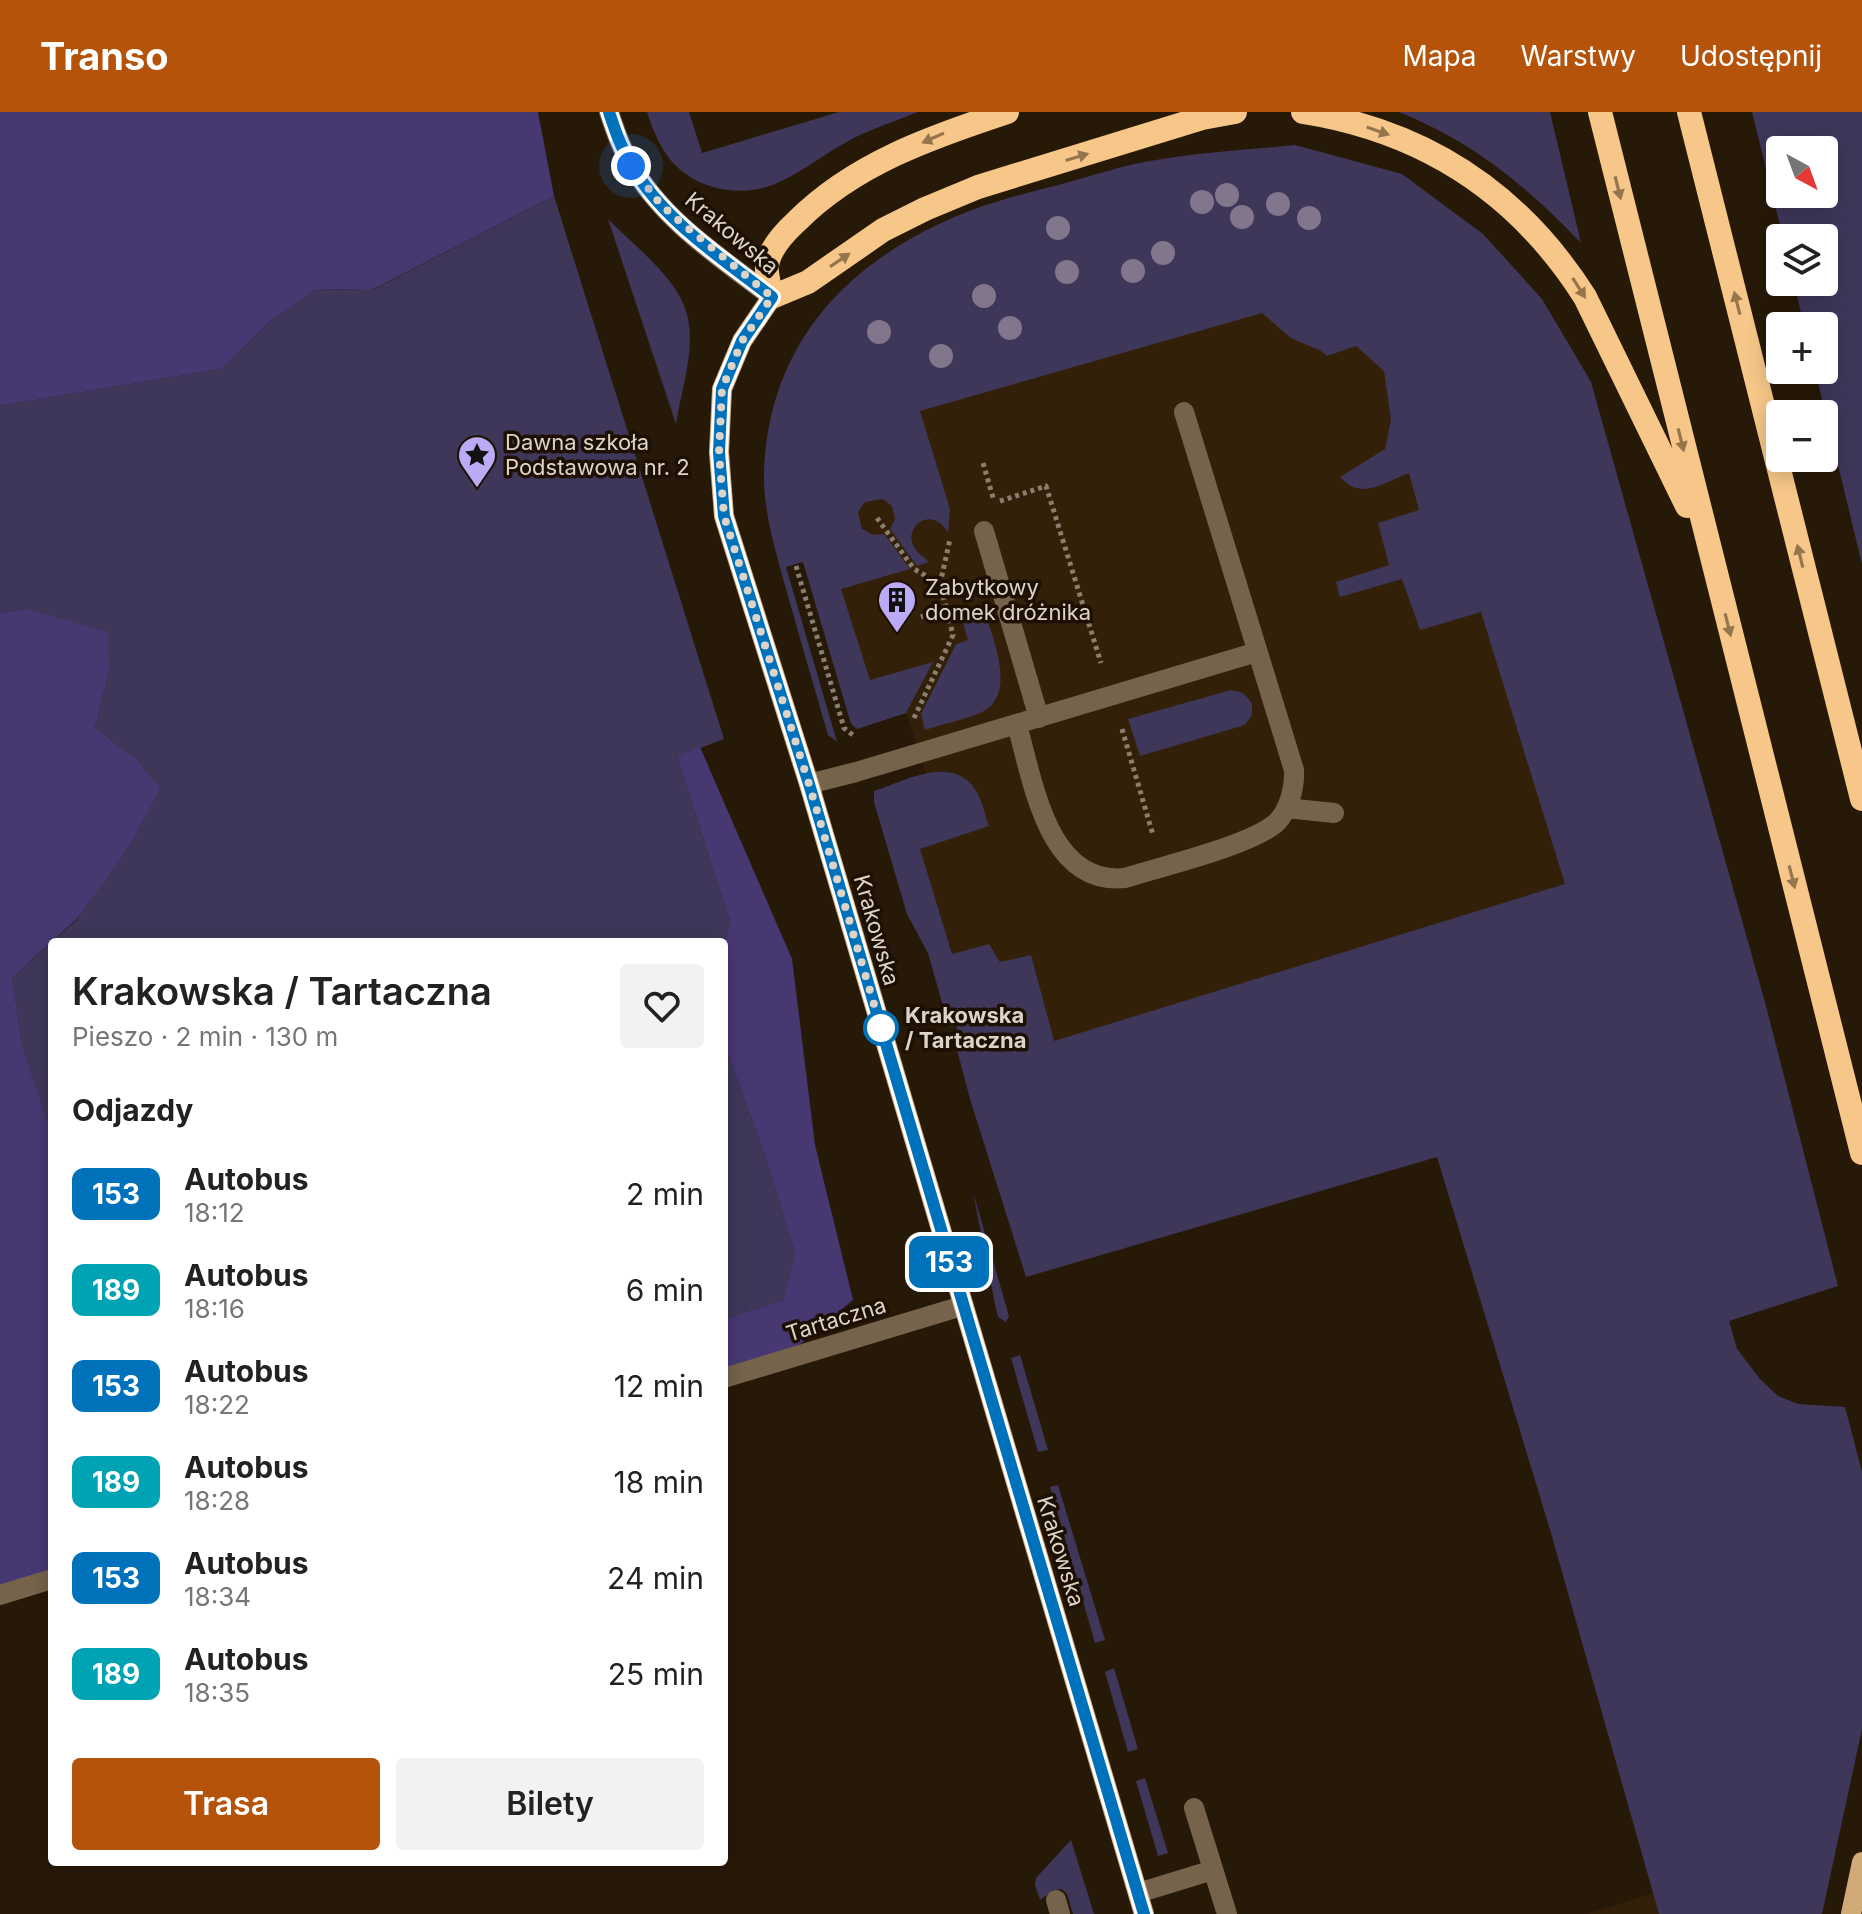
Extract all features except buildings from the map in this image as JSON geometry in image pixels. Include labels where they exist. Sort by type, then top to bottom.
[{"type":"highway","points":[[1007,112],[941,133],[870,167],[820,197],[781,236],[767,266],[772,297],[808,282],[883,230],[978,187],[1202,118],[1235,112]]},
{"type":"highway","points":[[1303,112],[1376,129],[1447,160],[1482,182],[1544,241],[1585,297],[1709,550]]},
{"type":"highway","points":[[1600,112],[1862,1153]]},
{"type":"highway","points":[[1689,112],[1862,799]]},
{"type":"main road","name":"Krakowska","points":[[772,297],[742,341],[722,389],[719,452],[724,516],[809,784],[1144,1914]]},
{"type":"main road","points":[[1851,1914],[1862,1862]]},
{"type":"street","name":"Krakowska","points":[[609,112],[631,166],[658,201],[692,233],[772,297]]},
{"type":"street","points":[[1017,725],[1053,840],[1074,862],[1097,876],[1125,878],[1247,839],[1278,821],[1286,808],[1295,782],[1294,770],[1184,412]]},
{"type":"street","points":[[984,531],[1039,718]]},
{"type":"street","points":[[809,784],[1257,652]]},
{"type":"street","points":[[1286,808],[1334,813]]},
{"type":"street","name":"Tartaczna","points":[[728,1377],[962,1306]]},
{"type":"street","points":[[0,1595],[48,1580]]},
{"type":"street","points":[[1194,1808],[1227,1914]]},
{"type":"street","points":[[1138,1893],[1213,1870]]},
{"type":"path","points":[[983,463],[995,503]]},
{"type":"path","points":[[877,518],[914,569],[940,584]]},
{"type":"path","points":[[796,566],[844,728],[856,737],[866,738]]},
{"type":"path","points":[[921,617],[946,607]]},
{"type":"shaded area","points":[[0,112],[538,112],[554,196],[372,290],[316,289],[273,319],[221,369],[0,406]]},
{"type":"shaded area","points":[[647,112],[689,112],[702,153],[839,112],[918,112],[850,140],[775,184],[737,191],[710,186],[676,166],[658,141]]},
{"type":"shaded area","points":[[1399,112],[1550,112],[1581,243],[1540,202],[1498,167],[1452,137]]},
{"type":"shaded area","points":[[1752,112],[1862,112],[1862,564],[1838,465],[1838,400],[1822,400],[1818,384],[1838,384],[1838,312],[1801,312],[1797,296],[1838,296],[1838,224],[1780,224],[1776,208],[1838,208],[1838,136],[1766,136],[1766,169]]},
{"type":"shaded area","points":[[1295,145],[1402,174],[1483,234],[1542,299],[1591,382],[1766,1006],[1838,1286],[1729,1321],[1737,1349],[1778,1396],[1798,1404],[1845,1407],[1862,1472],[1862,1729],[1822,1914],[1659,1914],[1551,1533],[1437,1157],[1026,1277],[970,1099],[956,1046],[961,1044],[956,1026],[949,1027],[928,953],[907,914],[874,802],[874,791],[924,774],[949,772],[971,784],[980,798],[989,826],[920,849],[952,954],[989,944],[1000,962],[1031,955],[1054,1041],[1565,884],[1481,612],[1420,630],[1402,579],[1340,597],[1336,582],[1389,565],[1378,523],[1419,510],[1409,473],[1364,489],[1348,484],[1340,477],[1385,449],[1391,420],[1384,371],[1356,346],[1327,356],[1291,338],[1262,313],[920,411],[950,509],[948,533],[935,520],[917,524],[911,535],[912,542],[929,562],[917,566],[890,529],[895,519],[892,506],[883,499],[865,502],[858,512],[862,529],[873,535],[884,534],[910,569],[841,589],[870,680],[933,662],[906,713],[857,729],[851,724],[803,562],[786,567],[837,742],[828,735],[775,547],[766,505],[764,476],[768,431],[779,389],[795,352],[817,318],[844,288],[876,261],[912,238],[979,208],[1139,163],[1186,155]]},
{"type":"shaded area","points":[[554,196],[724,739],[677,757],[730,921],[726,938],[57,938],[78,919],[134,757],[95,728],[109,671],[25,609],[0,613],[0,406],[221,369],[273,319],[316,289],[373,290]]},
{"type":"shaded area","points":[[608,219],[656,265],[684,305],[690,345],[676,424]]},
{"type":"shaded area","points":[[1398,239],[1600,906],[994,1091],[909,816],[926,774],[908,717],[905,713],[857,729],[805,547],[904,382]]},
{"type":"shaded area","points":[[25,609],[108,632],[109,671],[95,728],[134,757],[160,788],[129,846],[77,919],[56,938],[48,938],[48,945],[12,978],[23,1048],[48,1120],[48,1586],[0,1598],[0,613]]},
{"type":"shaded area","points":[[984,609],[1000,665],[998,694],[992,705],[980,713],[925,730],[921,714],[956,644],[968,640],[961,616]]},
{"type":"shaded area","points":[[1231,690],[1243,693],[1252,703],[1252,715],[1245,725],[1140,756],[1128,719]]},
{"type":"shaded area","points":[[700,747],[792,959],[815,1145],[853,1300],[780,1361],[728,1380],[728,1318],[783,1301],[795,1253],[764,1153],[728,1055],[726,938],[730,921],[677,757]]},
{"type":"shaded area","points":[[48,946],[48,1120],[23,1048],[12,978]]},
{"type":"shaded area","points":[[728,1055],[764,1153],[795,1253],[783,1302],[728,1318]]},
{"type":"shaded area","points":[[973,1192],[1009,1316],[1006,1322],[998,1317]]},
{"type":"shaded area","points":[[1020,1355],[1048,1450],[1038,1452],[1011,1358]]},
{"type":"shaded area","points":[[1058,1485],[1105,1640],[1095,1643],[1050,1487]]},
{"type":"shaded area","points":[[1114,1668],[1138,1749],[1128,1752],[1105,1672]]},
{"type":"shaded area","points":[[1145,1778],[1168,1853],[1158,1856],[1136,1781]]},
{"type":"shaded area","points":[[1071,1840],[1094,1914],[1073,1914],[1067,1894],[1062,1889],[1054,1890],[1040,1900],[1035,1885],[1036,1878]]},
{"type":"shaded area","points":[[1653,1893],[1659,1914],[1587,1914]]},
{"type":"bus line","name":"153","points":[[609,112],[631,166],[658,201],[726,262],[772,297],[742,341],[722,389],[719,452],[724,516],[809,784],[1144,1914]]},
{"type":"place","name":"Dawna szkoła Podstawowa nr. 2","points":[[477,489]]},
{"type":"place","name":"Zabytkowy domek dróżnika","points":[[897,634]]},
{"type":"place","name":"Krakowska / Tartaczna","points":[[881,1028]]},
{"type":"route","points":[[631,166],[672,215],[772,297],[742,341],[722,389],[719,452],[724,516],[809,784],[881,1028]]}]
